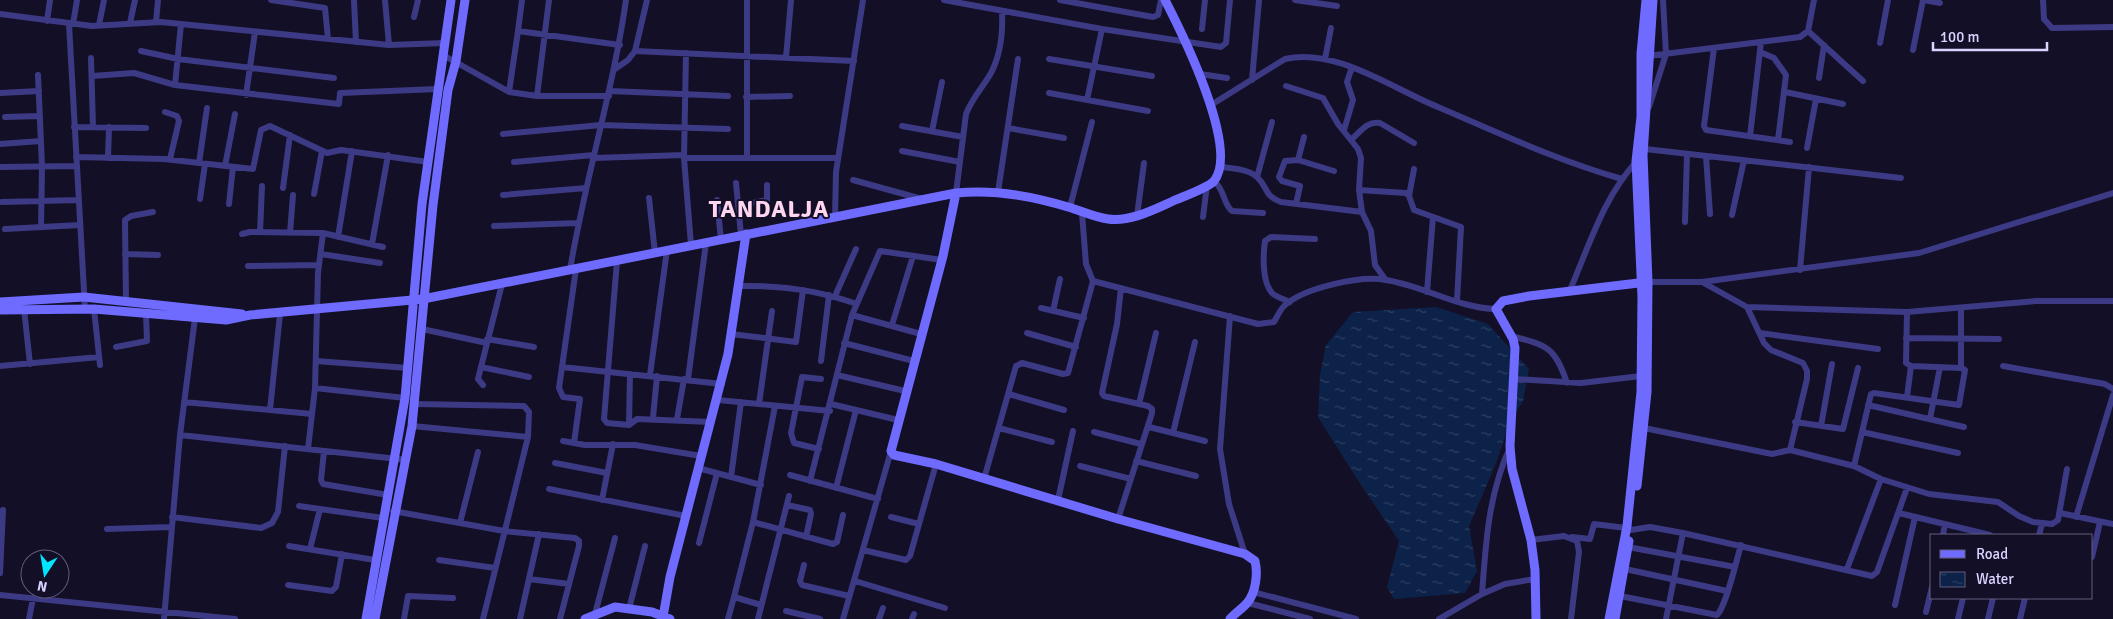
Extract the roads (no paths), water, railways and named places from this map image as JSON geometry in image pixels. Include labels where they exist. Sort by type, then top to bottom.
[{"type":"street","points":[[47,21],[50,0]]},
{"type":"street","points":[[77,0],[71,24],[74,127],[84,297],[89,309],[100,357],[100,365]]},
{"type":"street","points":[[99,25],[104,0]]},
{"type":"street","points":[[130,23],[135,0]]},
{"type":"street","points":[[156,22],[158,0]]},
{"type":"street","points":[[272,0],[325,8],[328,39]]},
{"type":"street","points":[[354,0],[356,42]]},
{"type":"street","points":[[385,0],[388,46]]},
{"type":"street","points":[[414,17],[418,0]]},
{"type":"street","points":[[366,619],[405,398],[412,300],[428,162],[451,0]]},
{"type":"street","points":[[375,619],[412,426],[422,329],[423,299],[448,90],[456,61],[465,0]]},
{"type":"street","points":[[509,92],[522,0]]},
{"type":"street","points":[[536,96],[549,0]]},
{"type":"street","points":[[574,443],[580,399],[568,398],[560,394],[578,223],[610,93],[620,45],[626,0]]},
{"type":"street","points":[[615,69],[628,60],[635,51],[647,0]]},
{"type":"street","points":[[747,0],[747,158]]},
{"type":"street","points":[[786,58],[791,0]]},
{"type":"street","points":[[835,218],[838,158],[863,0]]},
{"type":"street","points":[[944,0],[967,2],[1002,11],[1102,29],[1224,46],[1230,0]]},
{"type":"street","points":[[1060,0],[1153,17],[1158,15],[1161,0]]},
{"type":"street","points":[[1165,0],[1187,42],[1200,74],[1211,105],[1219,143],[1220,166],[1211,183],[1203,217]]},
{"type":"street","points":[[1202,29],[1204,0]]},
{"type":"street","points":[[1252,80],[1259,0]]},
{"type":"street","points":[[1295,0],[1337,6]]},
{"type":"street","points":[[1609,619],[1628,529],[1640,427],[1647,392],[1641,155],[1641,54],[1646,0]]},
{"type":"street","points":[[1570,290],[1599,221],[1622,179],[1641,155],[1647,110],[1648,56],[1653,0]]},
{"type":"street","points":[[1647,110],[1666,54],[1662,0]]},
{"type":"street","points":[[1648,56],[1800,37],[1808,31],[1814,0]]},
{"type":"street","points":[[1880,42],[1888,0]]},
{"type":"street","points":[[1913,50],[1923,0],[1940,3]]},
{"type":"street","points":[[2043,0],[2044,19],[2052,28],[2113,27]]},
{"type":"street","points":[[843,619],[878,499],[942,260],[956,193],[966,114],[970,102],[991,72],[1000,49],[1002,11]]},
{"type":"street","points":[[0,14],[71,24],[99,25],[156,22],[181,24],[388,46],[445,43]]},
{"type":"street","points":[[175,85],[181,24]]},
{"type":"street","points":[[1324,59],[1331,28]]},
{"type":"street","points":[[1087,100],[1102,29]]},
{"type":"street","points":[[518,31],[620,45]]},
{"type":"street","points":[[1808,31],[1863,81]]},
{"type":"street","points":[[246,95],[255,32]]},
{"type":"street","points":[[1750,136],[1761,42]]},
{"type":"street","points":[[1819,78],[1824,45]]},
{"type":"street","points":[[1714,48],[1704,126],[1711,132],[1790,142]]},
{"type":"street","points":[[141,50],[178,59],[250,66],[334,78]]},
{"type":"street","points":[[635,51],[854,61]]},
{"type":"street","points":[[1760,52],[1770,55],[1780,64],[1786,75],[1778,140]]},
{"type":"street","points":[[686,53],[684,157],[692,246]]},
{"type":"street","points":[[443,56],[456,61],[489,83],[509,92],[536,96],[610,93],[728,96]]},
{"type":"street","points":[[1211,105],[1285,59],[1298,56],[1324,59],[1352,68],[1555,158],[1622,179]]},
{"type":"street","points":[[91,58],[93,127]]},
{"type":"street","points":[[998,192],[1018,59]]},
{"type":"street","points":[[1049,59],[1152,76]]},
{"type":"street","points":[[1344,130],[1353,100],[1347,82],[1352,68]]},
{"type":"street","points":[[92,76],[134,73],[175,85],[246,95],[339,104],[340,93],[438,89]]},
{"type":"street","points":[[1200,74],[1227,78]]},
{"type":"street","points":[[38,75],[42,166],[40,227]]},
{"type":"street","points":[[932,131],[942,82]]},
{"type":"street","points":[[1286,86],[1323,98],[1352,140],[1361,158],[1359,190],[1362,212],[1371,231],[1375,265],[1385,279]]},
{"type":"street","points":[[0,93],[39,91]]},
{"type":"street","points":[[1785,92],[1844,104]]},
{"type":"street","points":[[1049,93],[1148,111]]},
{"type":"street","points":[[746,97],[790,96]]},
{"type":"street","points":[[1807,148],[1816,99]]},
{"type":"street","points":[[200,199],[208,108]]},
{"type":"street","points":[[165,112],[177,116],[179,120],[170,160]]},
{"type":"street","points":[[224,166],[235,114]]},
{"type":"street","points":[[5,117],[40,116]]},
{"type":"street","points":[[1070,207],[1092,122]]},
{"type":"street","points":[[1257,177],[1272,122]]},
{"type":"street","points":[[1352,140],[1369,123],[1373,122],[1380,123],[1414,143]]},
{"type":"street","points":[[502,134],[601,126],[728,129]]},
{"type":"street","points":[[902,126],[963,137]]},
{"type":"street","points":[[74,127],[146,128]]},
{"type":"street","points":[[76,157],[170,160],[252,168],[261,130],[265,127],[276,128],[322,151],[331,153],[341,150],[352,151],[428,162]]},
{"type":"street","points":[[108,158],[109,128]]},
{"type":"street","points":[[1008,128],[1064,138]]},
{"type":"street","points":[[283,188],[290,135]]},
{"type":"street","points":[[1298,160],[1304,136]]},
{"type":"street","points":[[0,144],[41,141]]},
{"type":"street","points":[[314,194],[322,151]]},
{"type":"street","points":[[338,236],[352,151]]},
{"type":"street","points":[[902,151],[960,162]]},
{"type":"street","points":[[1641,155],[1687,154],[1901,178]]},
{"type":"street","points":[[1685,222],[1687,154]]},
{"type":"street","points":[[372,244],[388,155]]},
{"type":"street","points":[[1706,156],[1710,214]]},
{"type":"street","points":[[514,162],[594,157],[838,158]]},
{"type":"street","points":[[1296,204],[1300,186],[1282,180],[1279,177],[1285,160],[1298,160],[1334,171]]},
{"type":"street","points":[[1732,215],[1744,160]]},
{"type":"street","points":[[1137,216],[1144,163]]},
{"type":"street","points":[[0,167],[77,166]]},
{"type":"street","points":[[1220,166],[1240,170],[1257,177],[1271,198],[1296,204],[1362,212]]},
{"type":"street","points":[[229,204],[233,167]]},
{"type":"street","points":[[1800,270],[1809,168]]},
{"type":"street","points":[[1414,169],[1409,196],[1414,210],[1461,227],[1457,301]]},
{"type":"street","points":[[853,180],[926,200]]},
{"type":"street","points":[[585,619],[615,607],[667,618],[670,577],[701,456],[718,400],[731,334],[744,235],[738,206],[736,183]]},
{"type":"street","points":[[0,302],[84,297],[250,315],[280,314],[423,299],[956,193],[998,192],[1037,198],[1109,219],[1124,219],[1137,216],[1211,183],[1220,185],[1228,208],[1232,211],[1263,213]]},
{"type":"street","points":[[738,206],[767,200],[767,185]]},
{"type":"street","points":[[260,232],[262,186]]},
{"type":"street","points":[[503,195],[586,188]]},
{"type":"street","points":[[1359,190],[1406,193],[1409,196]]},
{"type":"street","points":[[1496,309],[1503,301],[1570,290],[1645,281],[1702,282],[1919,253],[2113,193]]},
{"type":"street","points":[[290,233],[293,195]]},
{"type":"street","points":[[649,198],[655,253]]},
{"type":"street","points":[[2,202],[79,200]]},
{"type":"street","points":[[717,200],[721,240]]},
{"type":"street","points":[[126,301],[125,220],[131,216],[153,212]]},
{"type":"street","points":[[984,479],[1019,363],[1065,374],[1070,370],[1093,281],[1086,264],[1082,212]]},
{"type":"street","points":[[1426,292],[1433,217]]},
{"type":"street","points":[[494,226],[578,223]]},
{"type":"street","points":[[4,229],[80,225]]},
{"type":"street","points":[[242,234],[260,232],[323,233],[383,247]]},
{"type":"street","points":[[308,449],[315,388],[319,265],[323,233]]},
{"type":"street","points":[[1290,302],[1273,294],[1268,287],[1264,241],[1272,237],[1316,239]]},
{"type":"street","points":[[677,419],[686,379],[706,242]]},
{"type":"street","points":[[820,361],[832,295],[856,248]]},
{"type":"street","points":[[650,375],[667,250]]},
{"type":"street","points":[[810,481],[830,411],[844,343],[852,315],[880,252],[942,260]]},
{"type":"street","points":[[125,254],[158,255]]},
{"type":"street","points":[[320,254],[380,263]]},
{"type":"street","points":[[892,325],[913,256]]},
{"type":"street","points":[[617,260],[604,419],[607,423],[629,425],[637,418],[711,422]]},
{"type":"street","points":[[248,266],[319,265]]},
{"type":"street","points":[[1053,310],[1060,279]]},
{"type":"street","points":[[1093,281],[1258,324],[1274,322],[1283,307],[1290,302],[1326,286],[1385,279],[1457,301],[1470,307],[1496,309]]},
{"type":"street","points":[[1640,427],[1645,281]]},
{"type":"street","points":[[1702,282],[1747,307],[1907,312],[1962,309],[2036,301],[2113,301]]},
{"type":"street","points":[[483,385],[478,379],[502,284]]},
{"type":"street","points":[[738,286],[772,285],[832,295],[857,304]]},
{"type":"street","points":[[1118,519],[1152,409],[1104,396],[1102,393],[1117,324],[1121,288]]},
{"type":"street","points":[[731,334],[796,342],[803,290]]},
{"type":"street","points":[[1747,307],[1770,350],[1803,363],[1807,371],[1807,379],[1795,422],[1790,450]]},
{"type":"street","points":[[1041,308],[1084,318]]},
{"type":"street","points":[[24,309],[30,364]]},
{"type":"street","points":[[0,310],[89,309],[226,320],[250,315]]},
{"type":"street","points":[[1496,309],[1512,336],[1515,348],[1515,379],[1510,446],[1512,469],[1531,540],[1536,579],[1536,619]]},
{"type":"street","points":[[1961,368],[1962,309]]},
{"type":"street","points":[[759,404],[772,311]]},
{"type":"street","points":[[1854,466],[1870,396],[1874,393],[1959,405],[1966,372],[1961,368],[1911,366],[1906,361],[1907,312]]},
{"type":"street","points":[[116,347],[147,341],[146,313]]},
{"type":"street","points":[[270,410],[280,314]]},
{"type":"street","points":[[852,315],[921,334]]},
{"type":"street","points":[[1230,316],[1220,449],[1228,504],[1245,554]]},
{"type":"street","points":[[164,619],[180,435],[194,318]]},
{"type":"street","points":[[422,329],[487,341],[534,347]]},
{"type":"street","points":[[1028,333],[1076,346]]},
{"type":"street","points":[[1139,404],[1156,333]]},
{"type":"street","points":[[1760,333],[1878,348]]},
{"type":"street","points":[[1512,336],[1540,343],[1552,352],[1559,360],[1567,383]]},
{"type":"street","points":[[1906,338],[1999,339]]},
{"type":"street","points":[[1173,433],[1195,342]]},
{"type":"street","points":[[844,343],[914,361]]},
{"type":"street","points":[[0,366],[100,357]]},
{"type":"street","points":[[316,361],[408,368]]},
{"type":"street","points":[[1821,426],[1832,364]]},
{"type":"street","points":[[1907,397],[1911,366]]},
{"type":"street","points":[[2003,366],[2095,382],[2113,387]]},
{"type":"street","points":[[562,367],[722,384]]},
{"type":"street","points":[[481,368],[529,377]]},
{"type":"street","points":[[1795,422],[1843,429],[1858,368]]},
{"type":"street","points":[[1930,419],[1940,368]]},
{"type":"street","points":[[629,425],[630,374]]},
{"type":"street","points":[[837,375],[906,392]]},
{"type":"street","points":[[653,418],[657,376]]},
{"type":"street","points":[[819,449],[794,443],[792,439],[795,408],[802,376],[822,378]]},
{"type":"street","points":[[1515,379],[1567,383],[1641,376]]},
{"type":"street","points":[[315,388],[405,398]]},
{"type":"street","points":[[1009,394],[1064,410]]},
{"type":"street","points":[[2076,517],[2113,395]]},
{"type":"street","points":[[718,400],[830,411]]},
{"type":"street","points":[[184,402],[312,414]]},
{"type":"street","points":[[731,477],[741,402]]},
{"type":"street","points":[[415,404],[524,406],[529,412],[528,437],[483,619]]},
{"type":"street","points":[[831,404],[898,420]]},
{"type":"street","points":[[1868,405],[1964,427]]},
{"type":"street","points":[[728,619],[753,522],[775,406]]},
{"type":"street","points":[[836,488],[856,410]]},
{"type":"street","points":[[412,426],[528,437]]},
{"type":"street","points":[[1148,426],[1205,441]]},
{"type":"street","points":[[1640,427],[1772,454],[1790,450],[1854,466],[1880,479],[1929,494],[1998,502],[2019,516],[2042,524],[2052,524],[2058,520],[2067,469]]},
{"type":"street","points":[[999,428],[1052,442]]},
{"type":"street","points":[[1058,500],[1073,431]]},
{"type":"street","points":[[1094,432],[1141,444]]},
{"type":"street","points":[[1862,432],[1958,453]]},
{"type":"street","points":[[180,435],[407,460]]},
{"type":"street","points":[[563,442],[634,445],[701,456]]},
{"type":"street","points":[[602,500],[613,444]]},
{"type":"street","points":[[172,517],[260,528],[272,523],[278,512],[286,446]]},
{"type":"street","points":[[1482,594],[1488,514],[1502,464],[1510,446]]},
{"type":"street","points":[[324,451],[321,480],[323,484],[388,494]]},
{"type":"street","points":[[890,451],[894,454],[936,464],[1118,519],[1245,554],[1255,561],[1258,570],[1253,592],[1244,605],[1230,619]]},
{"type":"street","points":[[460,523],[478,452]]},
{"type":"street","points":[[1136,461],[1196,476]]},
{"type":"street","points":[[555,463],[607,474]]},
{"type":"street","points":[[863,550],[906,560],[910,556],[936,464]]},
{"type":"street","points":[[1080,466],[1131,479]]},
{"type":"street","points":[[698,468],[761,485]]},
{"type":"street","points":[[699,543],[717,473]]},
{"type":"street","points":[[790,475],[878,499]]},
{"type":"street","points":[[1847,569],[1880,479]]},
{"type":"street","points":[[1531,540],[1570,537],[1590,539],[1594,524],[1628,529],[1650,527],[1741,545],[1872,576],[1877,572],[1907,488]]},
{"type":"street","points":[[549,489],[686,516]]},
{"type":"street","points":[[758,619],[789,496]]},
{"type":"street","points":[[787,505],[810,510],[811,514],[806,537]]},
{"type":"street","points":[[299,506],[384,514],[396,512],[504,531],[575,538],[579,541],[560,619]]},
{"type":"street","points":[[310,549],[320,509]]},
{"type":"street","points":[[0,574],[3,510]]},
{"type":"street","points":[[1899,513],[1978,534]]},
{"type":"street","points":[[2060,514],[2113,524]]},
{"type":"street","points":[[753,522],[833,544],[837,542],[843,515]]},
{"type":"street","points":[[891,517],[919,524]]},
{"type":"street","points":[[1895,605],[1915,517]]},
{"type":"street","points":[[2093,553],[2100,522]]},
{"type":"street","points":[[1943,534],[1945,524]]},
{"type":"street","points":[[2039,534],[2042,524]]},
{"type":"street","points":[[107,529],[172,528]]},
{"type":"street","points":[[1615,619],[1625,569],[1628,529]]},
{"type":"street","points":[[1666,619],[1683,533]]},
{"type":"street","points":[[520,619],[540,534]]},
{"type":"street","points":[[1570,537],[1577,541],[1580,552],[1571,619]]},
{"type":"street","points":[[595,614],[615,538]]},
{"type":"street","points":[[1620,596],[1717,614],[1720,612],[1741,545]]},
{"type":"street","points":[[289,546],[375,560]]},
{"type":"street","points":[[628,609],[645,546]]},
{"type":"street","points":[[1628,548],[1734,567]]},
{"type":"street","points":[[288,585],[332,591],[336,588],[342,554]]},
{"type":"street","points":[[439,560],[495,568]]},
{"type":"street","points":[[804,565],[800,581],[802,585],[849,596]]},
{"type":"street","points":[[1625,569],[1727,591]]},
{"type":"street","points":[[529,579],[569,584]]},
{"type":"street","points":[[1439,619],[1482,594],[1505,584],[1536,579]]},
{"type":"street","points":[[854,581],[945,608]]},
{"type":"street","points":[[1253,592],[1356,619]]},
{"type":"street","points":[[0,595],[20,597]]},
{"type":"street","points":[[1926,612],[1930,595]]},
{"type":"street","points":[[404,619],[408,596],[453,598]]},
{"type":"street","points":[[734,597],[761,605]]},
{"type":"street","points":[[28,619],[33,599]]},
{"type":"street","points":[[44,599],[164,610],[235,619]]},
{"type":"street","points":[[1958,619],[1963,599]]},
{"type":"street","points":[[1988,619],[1993,599]]},
{"type":"street","points":[[2020,619],[2025,599]]},
{"type":"street","points":[[1244,605],[1308,619]]},
{"type":"street","points":[[1238,619],[1244,605]]},
{"type":"street","points":[[879,619],[883,608]]},
{"type":"street","points":[[786,611],[820,619]]},
{"type":"water","points":[[1436,307],[1488,324],[1529,369],[1523,401],[1511,420],[1495,466],[1469,526],[1477,571],[1465,593],[1394,599],[1387,587],[1399,541],[1318,417],[1320,375],[1326,345],[1353,312]]},
{"type":"district","name":"TANDALJA","points":[[769,209]]}]
